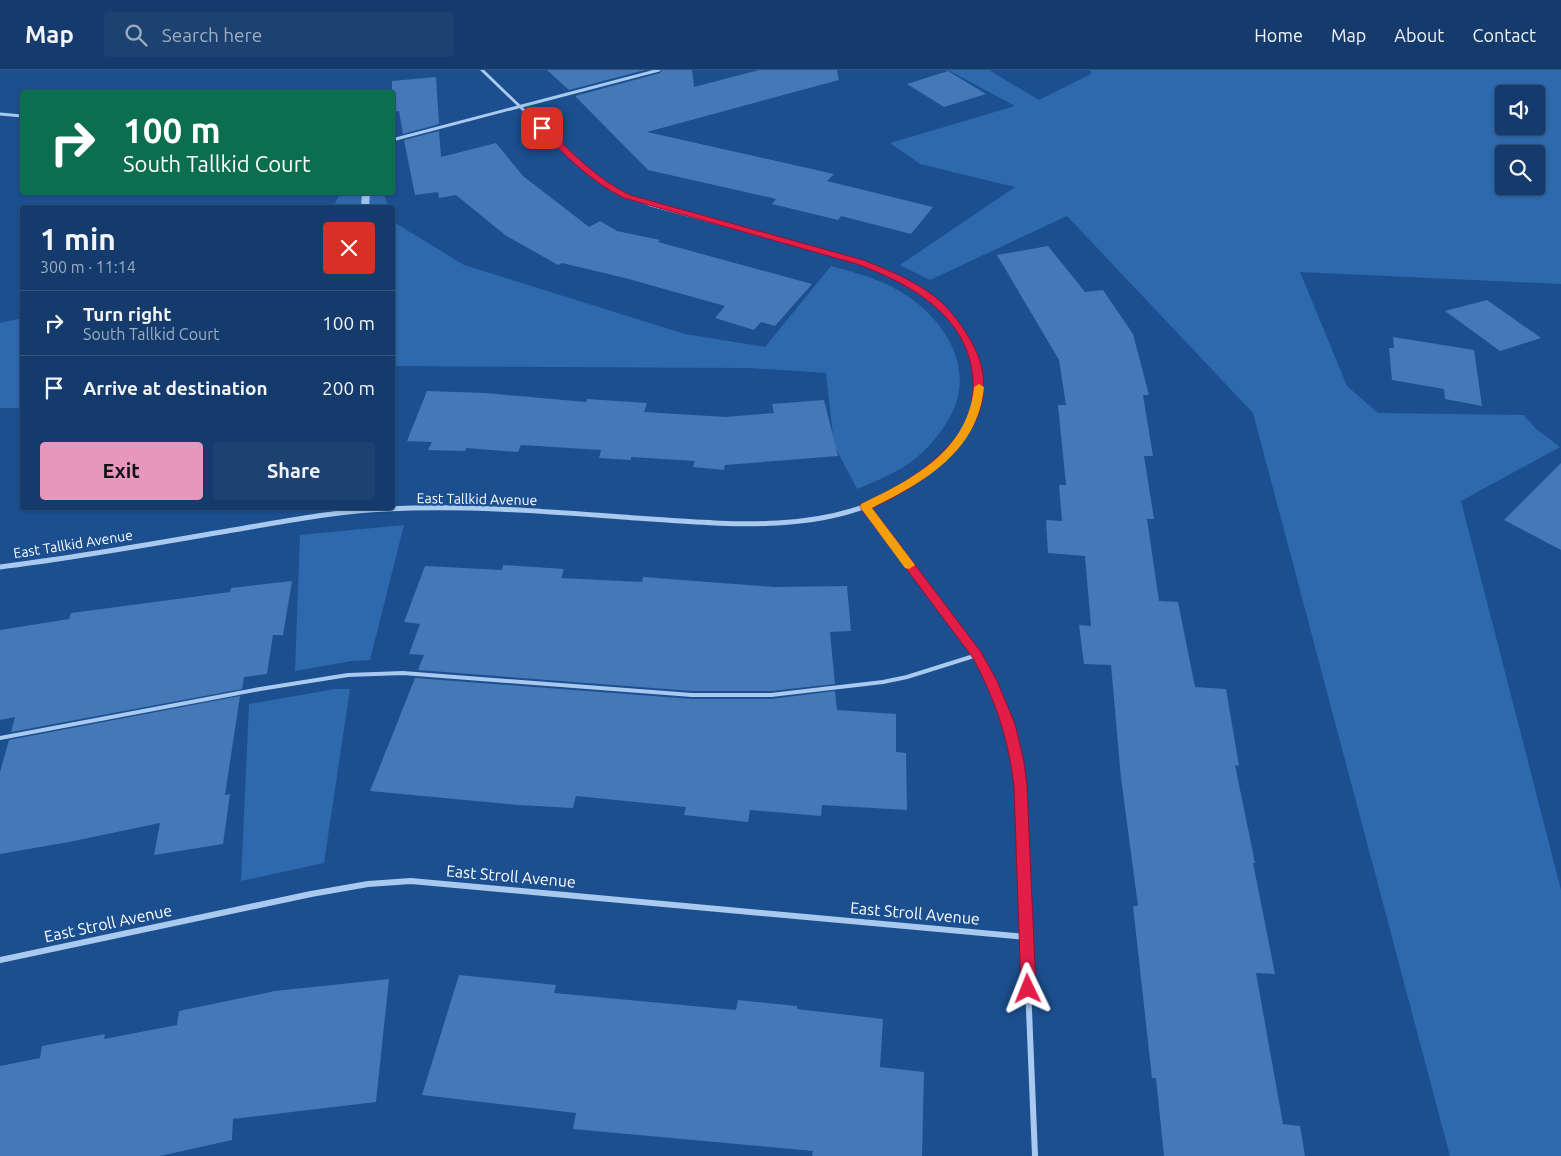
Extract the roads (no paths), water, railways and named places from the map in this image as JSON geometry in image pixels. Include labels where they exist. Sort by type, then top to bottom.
[{"type":"street","name":"East Tallkid Avenue","points":[[395,509],[488,508],[744,525],[795,521],[865,507],[909,485],[939,462],[966,432],[972,420],[979,390],[977,363],[962,330],[949,314],[912,284],[875,266],[651,204],[617,192],[590,174],[482,70]]},
{"type":"street","points":[[395,139],[659,70]]},
{"type":"street","points":[[0,114],[20,116]]},
{"type":"street","points":[[865,507],[977,655],[1003,707],[1013,739],[1018,762],[1035,1156]]},
{"type":"street","name":"East Tallkid Avenue","points":[[0,567],[325,516],[377,510]]},
{"type":"street","name":"East Stroll Avenue","points":[[0,960],[319,892],[368,884],[411,881],[1026,937]]},
{"type":"lane","points":[[0,738],[260,689],[348,675],[403,673],[692,695],[771,695],[883,682],[907,677],[977,655]]},
{"type":"waterway","points":[[365,205],[366,195]]}]
